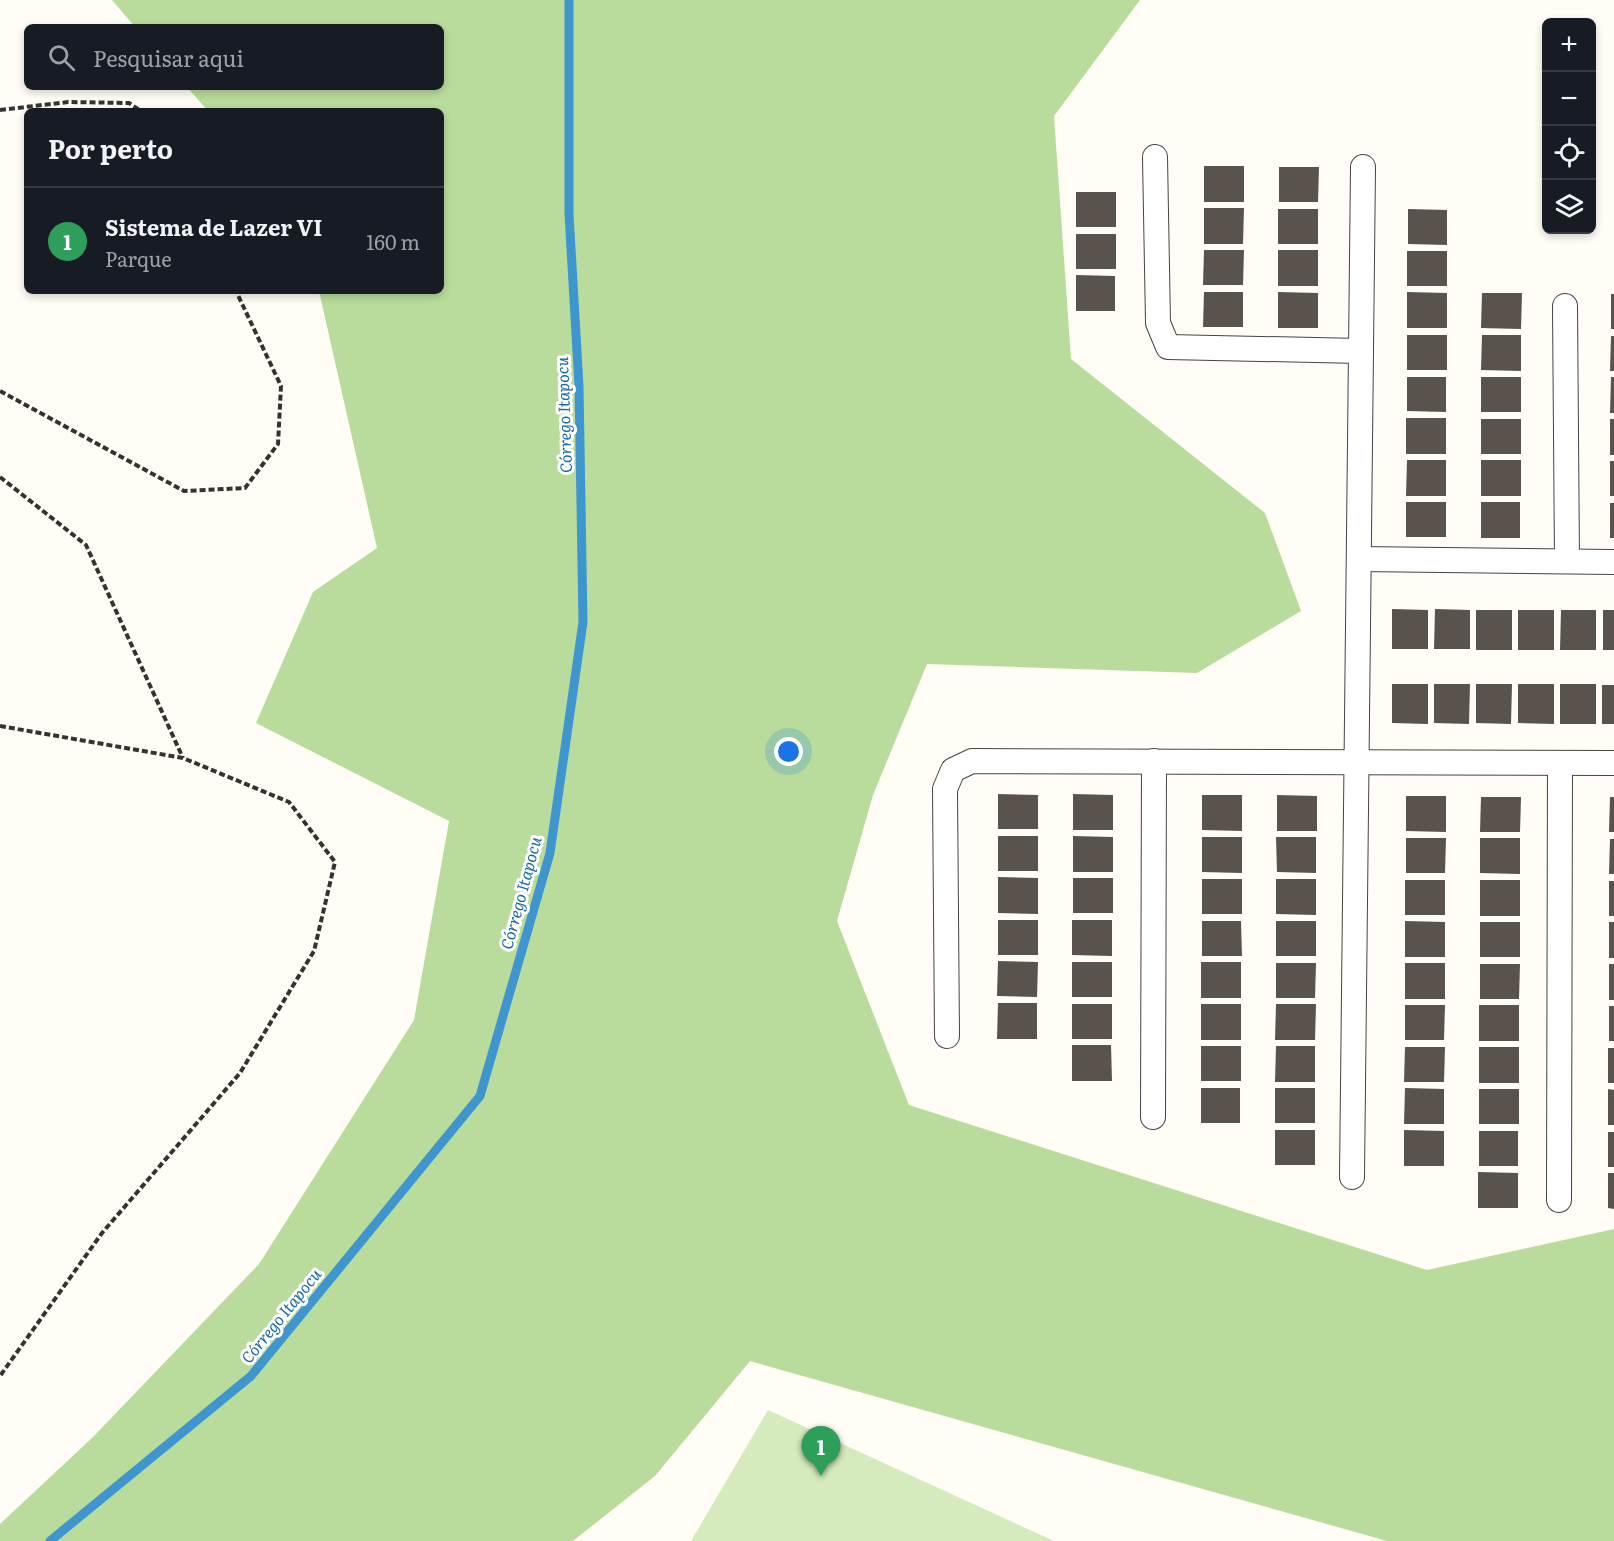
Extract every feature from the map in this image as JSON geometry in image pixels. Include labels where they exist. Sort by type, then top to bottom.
[{"type":"street","points":[[1155,157],[1158,323],[1168,348],[1361,351]]},
{"type":"street","points":[[1352,1177],[1363,167]]},
{"type":"street","points":[[1565,306],[1567,561]]},
{"type":"street","points":[[1359,559],[1614,562]]},
{"type":"street","points":[[947,1036],[945,789],[953,770],[972,761],[1614,763]]},
{"type":"street","points":[[1154,761],[1154,1117]]},
{"type":"street","points":[[1559,1200],[1560,763]]},
{"type":"path","points":[[0,110],[68,102],[129,103],[136,108]]},
{"type":"path","points":[[0,391],[184,491],[245,488],[278,444],[281,386],[237,294]]},
{"type":"path","points":[[0,477],[86,545],[183,758]]},
{"type":"path","points":[[0,726],[183,758],[289,802],[335,862],[314,951],[240,1073],[102,1233],[0,1376]]},
{"type":"green space","points":[[112,0],[1140,0],[1054,116],[1071,359],[1265,513],[1301,611],[1197,673],[927,664],[873,795],[837,921],[909,1105],[1427,1270],[1614,1229],[1614,1541],[1387,1541],[750,1361],[655,1476],[573,1541],[0,1541],[0,1524],[93,1437],[259,1264],[414,1020],[449,821],[256,723],[313,592],[377,548],[320,294],[444,294],[444,108],[205,108],[190,90],[444,90],[444,24],[132,24]]},
{"type":"green space","points":[[768,1410],[1054,1541],[691,1541]]},
{"type":"building","points":[[1204,166],[1244,166],[1244,202],[1204,202]]},
{"type":"building","points":[[1279,167],[1319,167],[1318,202],[1279,202]]},
{"type":"building","points":[[1076,192],[1116,192],[1116,227],[1076,227]]},
{"type":"building","points":[[1204,208],[1244,208],[1243,244],[1204,244]]},
{"type":"building","points":[[1278,209],[1318,209],[1318,244],[1278,244]]},
{"type":"building","points":[[1408,209],[1447,210],[1447,245],[1408,244]]},
{"type":"building","points":[[1076,234],[1116,234],[1116,269],[1076,269]]},
{"type":"building","points":[[1204,250],[1244,250],[1243,285],[1203,285]]},
{"type":"building","points":[[1278,250],[1318,250],[1318,286],[1278,286]]},
{"type":"building","points":[[1407,251],[1447,251],[1447,286],[1407,286]]},
{"type":"building","points":[[1076,275],[1115,276],[1115,311],[1076,311]]},
{"type":"building","points":[[1204,292],[1243,292],[1243,327],[1203,327]]},
{"type":"building","points":[[1278,292],[1318,293],[1318,328],[1278,328]]},
{"type":"building","points":[[1407,292],[1447,293],[1447,328],[1407,328]]},
{"type":"building","points":[[1482,293],[1522,293],[1521,329],[1481,328]]},
{"type":"building","points":[[1611,294],[1614,294],[1614,329],[1611,329]]},
{"type":"building","points":[[1407,335],[1447,335],[1447,370],[1407,370]]},
{"type":"building","points":[[1482,335],[1521,335],[1521,371],[1481,370]]},
{"type":"building","points":[[1611,336],[1614,336],[1614,371],[1610,371]]},
{"type":"building","points":[[1407,377],[1446,377],[1446,412],[1407,411]]},
{"type":"building","points":[[1481,377],[1521,377],[1521,412],[1481,412]]},
{"type":"building","points":[[1611,377],[1614,377],[1614,413],[1610,413]]},
{"type":"building","points":[[1406,418],[1446,418],[1446,454],[1406,454]]},
{"type":"building","points":[[1481,419],[1521,419],[1521,454],[1481,454]]},
{"type":"building","points":[[1610,419],[1614,419],[1614,455],[1610,455]]},
{"type":"building","points":[[1407,460],[1446,460],[1446,496],[1406,496]]},
{"type":"building","points":[[1481,460],[1521,460],[1521,496],[1481,496]]},
{"type":"building","points":[[1610,461],[1614,461],[1614,496],[1610,496]]},
{"type":"building","points":[[1406,502],[1446,502],[1446,537],[1406,537]]},
{"type":"building","points":[[1481,502],[1520,502],[1520,538],[1481,538]]},
{"type":"building","points":[[1610,503],[1614,503],[1614,538],[1610,538]]},
{"type":"building","points":[[1392,609],[1428,610],[1428,649],[1392,649]]},
{"type":"building","points":[[1435,609],[1470,610],[1470,649],[1434,649]]},
{"type":"building","points":[[1476,610],[1512,610],[1512,650],[1476,650]]},
{"type":"building","points":[[1518,610],[1554,610],[1554,650],[1518,650]]},
{"type":"building","points":[[1561,610],[1596,610],[1596,650],[1560,650]]},
{"type":"building","points":[[1603,610],[1614,610],[1614,650],[1603,650]]},
{"type":"building","points":[[1392,684],[1428,684],[1428,724],[1392,723]]},
{"type":"building","points":[[1434,684],[1470,684],[1469,724],[1434,723]]},
{"type":"building","points":[[1476,684],[1512,684],[1511,724],[1476,723]]},
{"type":"building","points":[[1518,684],[1554,684],[1554,724],[1518,723]]},
{"type":"building","points":[[1560,684],[1596,684],[1596,724],[1560,724]]},
{"type":"building","points":[[1602,685],[1614,685],[1614,724],[1602,724]]},
{"type":"building","points":[[998,794],[1038,795],[1038,829],[998,829]]},
{"type":"building","points":[[1073,794],[1113,795],[1113,830],[1073,830]]},
{"type":"building","points":[[1202,795],[1242,795],[1242,831],[1202,830]]},
{"type":"building","points":[[1277,795],[1317,796],[1317,831],[1277,831]]},
{"type":"building","points":[[1406,796],[1446,796],[1446,832],[1406,831]]},
{"type":"building","points":[[1481,797],[1521,797],[1520,832],[1480,832]]},
{"type":"building","points":[[1610,797],[1614,797],[1614,832],[1609,832]]},
{"type":"building","points":[[998,836],[1038,836],[1038,871],[998,871]]},
{"type":"building","points":[[1073,836],[1113,837],[1113,872],[1073,872]]},
{"type":"building","points":[[1202,837],[1242,837],[1242,873],[1202,872]]},
{"type":"building","points":[[1276,837],[1316,837],[1316,873],[1277,872]]},
{"type":"building","points":[[1406,838],[1446,838],[1445,873],[1406,873]]},
{"type":"building","points":[[1480,838],[1520,838],[1520,874],[1480,873]]},
{"type":"building","points":[[1610,839],[1614,839],[1614,874],[1609,874]]},
{"type":"building","points":[[998,877],[1038,878],[1038,914],[998,913]]},
{"type":"building","points":[[1073,878],[1113,878],[1113,913],[1073,913]]},
{"type":"building","points":[[1202,879],[1242,879],[1242,914],[1202,914]]},
{"type":"building","points":[[1276,879],[1316,879],[1316,915],[1276,914]]},
{"type":"building","points":[[1405,880],[1445,880],[1445,915],[1405,915]]},
{"type":"building","points":[[1480,880],[1520,880],[1520,916],[1480,916]]},
{"type":"building","points":[[1609,881],[1614,881],[1614,916],[1609,916]]},
{"type":"building","points":[[998,920],[1038,920],[1038,955],[998,955]]},
{"type":"building","points":[[1072,920],[1112,920],[1112,956],[1072,955]]},
{"type":"building","points":[[1202,921],[1241,921],[1242,956],[1202,956]]},
{"type":"building","points":[[1276,921],[1316,921],[1316,956],[1276,956]]},
{"type":"building","points":[[1405,921],[1445,922],[1445,957],[1405,957]]},
{"type":"building","points":[[1480,922],[1520,922],[1520,957],[1480,957]]},
{"type":"building","points":[[1609,922],[1614,922],[1614,958],[1609,958]]},
{"type":"building","points":[[998,961],[1038,962],[1037,997],[997,996]]},
{"type":"building","points":[[1072,962],[1112,962],[1112,997],[1072,997]]},
{"type":"building","points":[[1201,962],[1241,962],[1241,998],[1201,998]]},
{"type":"building","points":[[1276,963],[1316,963],[1315,998],[1276,998]]},
{"type":"building","points":[[1405,963],[1445,963],[1445,999],[1405,999]]},
{"type":"building","points":[[1480,964],[1520,964],[1519,999],[1480,999]]},
{"type":"building","points":[[1609,964],[1614,964],[1614,1000],[1609,1000]]},
{"type":"building","points":[[998,1003],[1037,1003],[1037,1039],[997,1039]]},
{"type":"building","points":[[1072,1004],[1112,1004],[1112,1039],[1072,1039]]},
{"type":"building","points":[[1201,1004],[1241,1004],[1241,1040],[1201,1040]]},
{"type":"building","points":[[1276,1004],[1316,1004],[1315,1040],[1275,1040]]},
{"type":"building","points":[[1405,1005],[1445,1005],[1444,1040],[1405,1040]]},
{"type":"building","points":[[1479,1005],[1519,1005],[1519,1041],[1479,1041]]},
{"type":"building","points":[[1609,1006],[1614,1006],[1614,1041],[1609,1041]]},
{"type":"building","points":[[1072,1045],[1111,1045],[1112,1081],[1072,1081]]},
{"type":"building","points":[[1201,1046],[1241,1046],[1241,1081],[1201,1081]]},
{"type":"building","points":[[1276,1046],[1315,1046],[1315,1082],[1275,1082]]},
{"type":"building","points":[[1405,1047],[1445,1047],[1444,1082],[1404,1082]]},
{"type":"building","points":[[1479,1047],[1519,1047],[1519,1083],[1479,1083]]},
{"type":"building","points":[[1608,1048],[1614,1048],[1614,1083],[1608,1083]]},
{"type":"building","points":[[1201,1088],[1240,1088],[1240,1123],[1201,1123]]},
{"type":"building","points":[[1275,1088],[1315,1088],[1315,1123],[1275,1123]]},
{"type":"building","points":[[1405,1088],[1444,1089],[1444,1124],[1404,1124]]},
{"type":"building","points":[[1479,1089],[1519,1089],[1519,1124],[1479,1124]]},
{"type":"building","points":[[1608,1089],[1614,1090],[1614,1125],[1608,1125]]},
{"type":"building","points":[[1275,1130],[1315,1130],[1315,1165],[1275,1165]]},
{"type":"building","points":[[1404,1130],[1444,1131],[1444,1166],[1404,1166]]},
{"type":"building","points":[[1479,1131],[1518,1131],[1518,1166],[1479,1166]]},
{"type":"building","points":[[1608,1132],[1614,1132],[1614,1167],[1608,1167]]},
{"type":"building","points":[[1478,1172],[1518,1173],[1518,1208],[1478,1208]]},
{"type":"building","points":[[1608,1173],[1614,1173],[1614,1209],[1608,1208]]},
{"type":"waterway","name":"Córrego Itapocu","points":[[50,1541],[251,1376],[480,1096],[550,853],[583,622],[579,386],[569,214],[569,0]]},
{"type":"place","name":"Sistema de Lazer VI","points":[[821,1476]]}]
